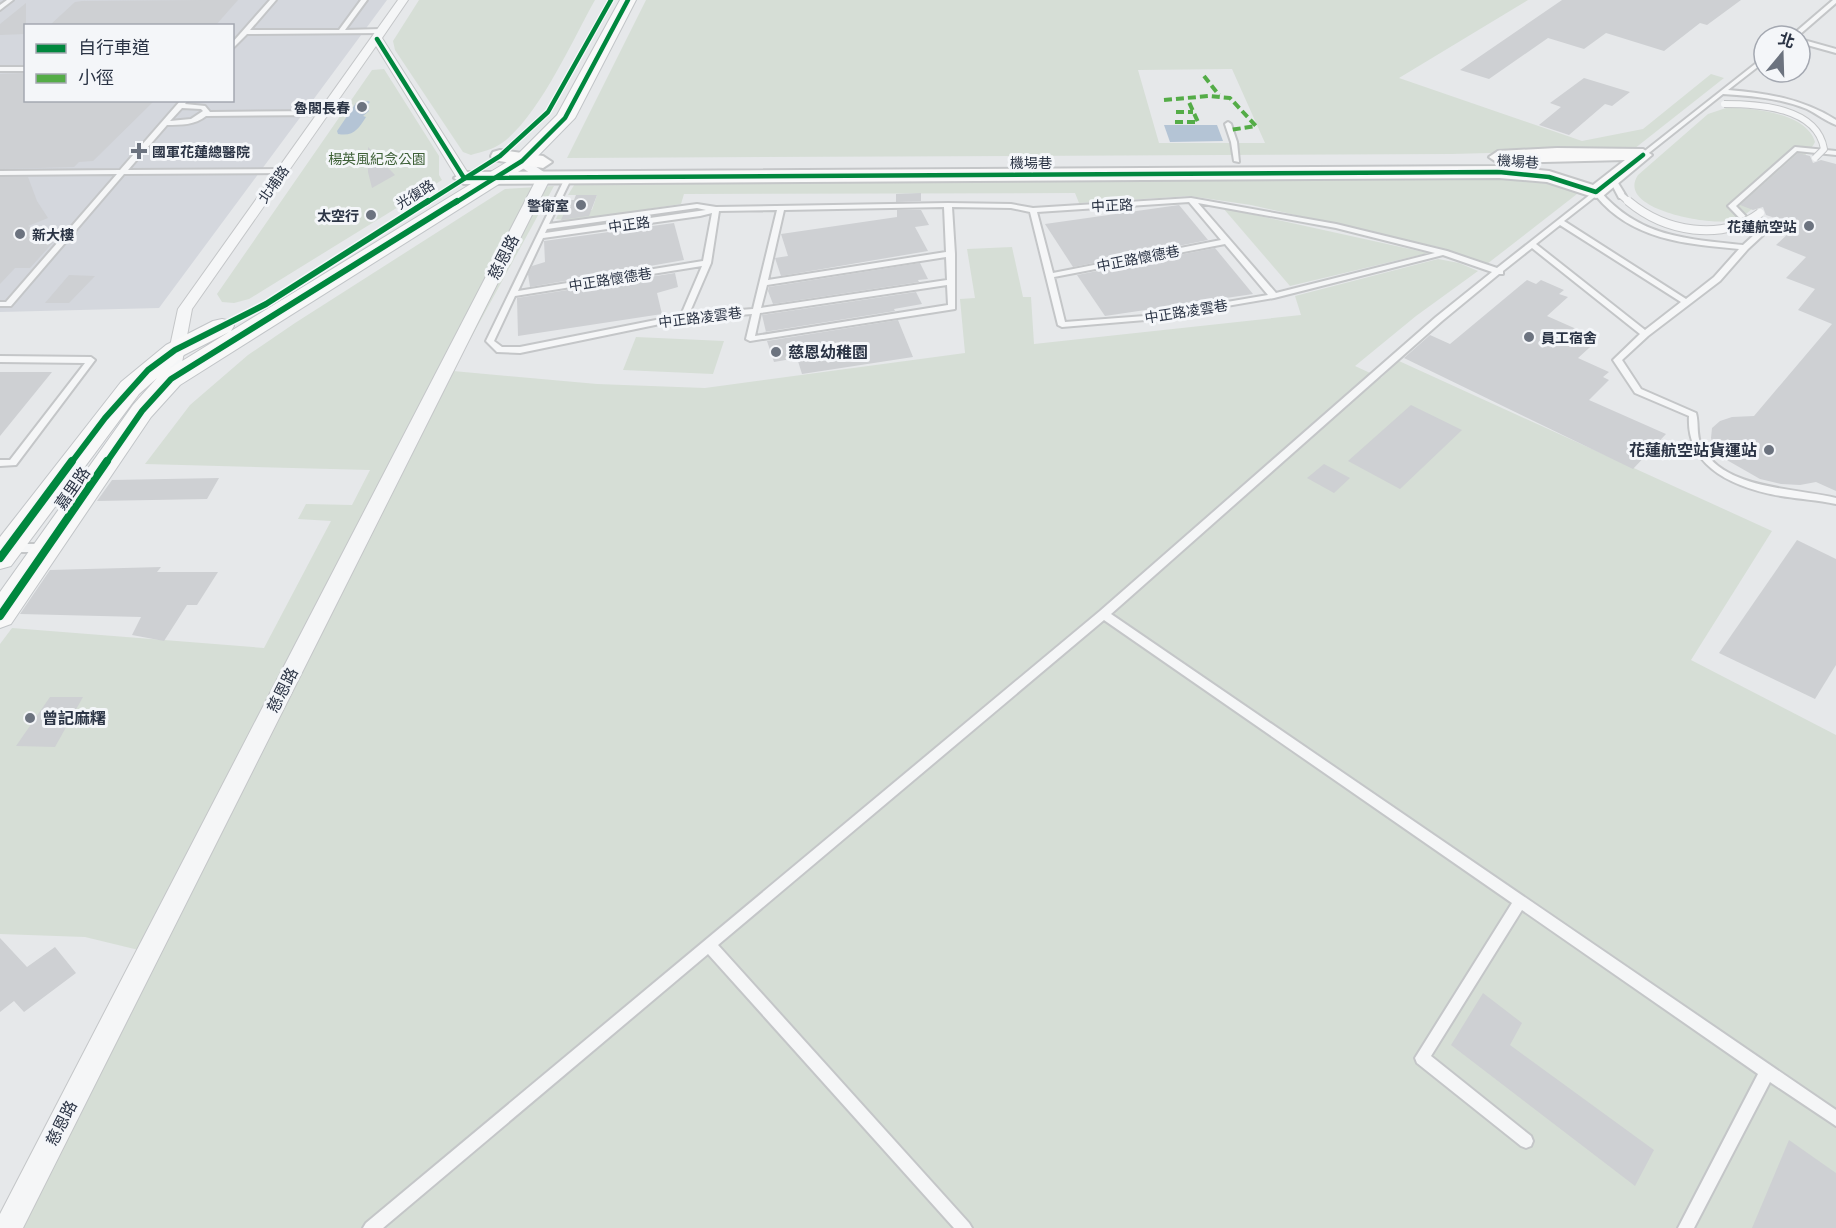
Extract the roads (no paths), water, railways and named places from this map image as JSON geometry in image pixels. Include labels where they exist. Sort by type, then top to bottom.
[{"type":"main road","name":"光復路","points":[[171,379],[500,166],[548,112],[611,0]]},
{"type":"main road","name":"光復路","points":[[175,350],[266,304],[464,178],[522,161],[565,118],[628,0]]},
{"type":"main road","name":"嘉里路","points":[[2,552],[130,388],[175,350]]},
{"type":"main road","name":"嘉里路","points":[[0,616],[141,411],[171,379]]},
{"type":"street","name":"北埔路","points":[[171,379],[185,309],[403,0]]},
{"type":"street","points":[[379,35],[464,178]]},
{"type":"street","name":"機場巷","points":[[500,166],[544,177],[568,177],[659,170],[1448,160],[1557,154],[1643,156]]},
{"type":"street","points":[[1596,192],[1618,187],[1643,156]]},
{"type":"street","points":[[522,161],[544,177]]},
{"type":"street","name":"機場巷","points":[[522,161],[659,170],[1499,172],[1570,167],[1583,169],[1618,187]]},
{"type":"street","name":"機場巷","points":[[1499,172],[1549,177],[1596,192]]},
{"type":"street","name":"慈恩路","points":[[8,1228],[544,177]]},
{"type":"lane","points":[[0,8],[10,0]]},
{"type":"lane","points":[[234,44],[273,0]]},
{"type":"lane","points":[[341,31],[364,0]]},
{"type":"lane","points":[[1808,24],[1836,0]]},
{"type":"lane","points":[[246,32],[341,31],[379,35]]},
{"type":"lane","points":[[1812,44],[1836,51]]},
{"type":"lane","points":[[1643,156],[1752,68]]},
{"type":"lane","points":[[0,69],[24,69]]},
{"type":"lane","points":[[1722,92],[1766,96],[1794,103],[1817,111],[1836,123]]},
{"type":"lane","points":[[0,304],[8,304],[183,103],[203,106],[206,108],[206,114]]},
{"type":"lane","points":[[1698,110],[1724,104],[1746,103],[1773,108],[1809,123],[1821,135],[1824,148],[1815,158]]},
{"type":"lane","points":[[166,123],[190,122],[206,114],[324,113]]},
{"type":"lane","points":[[1228,124],[1237,161]]},
{"type":"lane","points":[[1759,234],[1732,206],[1795,148],[1836,153]]},
{"type":"lane","points":[[0,172],[283,171]]},
{"type":"lane","points":[[514,294],[568,177]]},
{"type":"lane","points":[[1618,187],[1635,208],[1658,220],[1686,228],[1721,231],[1753,220],[1760,213]]},
{"type":"lane","points":[[371,1228],[1104,614],[1440,319],[1596,192],[1619,219],[1649,231],[1683,239],[1745,247]]},
{"type":"lane","points":[[1191,200],[1274,296]]},
{"type":"lane","name":"中正路","points":[[545,227],[697,206],[716,209],[948,205],[1011,206],[1033,210],[1191,200],[1336,226],[1444,253],[1500,272]]},
{"type":"lane","points":[[781,208],[755,310],[951,282],[948,205]]},
{"type":"lane","points":[[684,317],[707,263],[716,209]]},
{"type":"lane","name":"中正路","points":[[541,236],[700,214],[716,209]]},
{"type":"lane","points":[[1033,210],[1049,276]]},
{"type":"lane","points":[[1560,222],[1686,302]]},
{"type":"lane","points":[[1772,223],[1745,247],[1716,279],[1645,334],[1617,360],[1638,391],[1694,416],[1693,435],[1708,461],[1734,479],[1773,492],[1817,495],[1836,501]]},
{"type":"lane","name":"中正路懷德巷","points":[[1049,276],[1227,241]]},
{"type":"lane","points":[[1533,244],[1645,334]]},
{"type":"lane","name":"中正路凌雲巷","points":[[1049,276],[1062,325],[1146,318],[1274,296],[1444,253]]},
{"type":"lane","points":[[763,283],[951,254]]},
{"type":"lane","name":"中正路懷德巷","points":[[514,294],[707,263]]},
{"type":"lane","name":"中正路凌雲巷","points":[[514,294],[490,340],[500,350],[520,350],[684,317],[755,310],[750,339],[952,307],[951,282]]},
{"type":"lane","points":[[0,359],[91,360],[14,463],[0,464]]},
{"type":"lane","points":[[2,552],[47,548]]},
{"type":"lane","points":[[1104,614],[1519,903],[1836,1119]]},
{"type":"lane","points":[[1519,903],[1422,1058],[1526,1141]]},
{"type":"lane","points":[[709,945],[964,1228]]},
{"type":"lane","points":[[1686,1228],[1767,1072]]},
{"type":"water","points":[[370,102],[366,106],[369,111],[363,116],[366,117],[358,128],[352,133],[338,134],[337,131],[356,103]]},
{"type":"water","points":[[1164,125],[1217,125],[1223,141],[1170,142]]},
{"type":"place","name":"魯閣長春","points":[[362,107]]},
{"type":"place","name":"國軍花蓮總醫院","points":[[139,151]]},
{"type":"place","name":"警衛室","points":[[581,205]]},
{"type":"place","name":"太空行","points":[[371,215]]},
{"type":"place","name":"花蓮航空站","points":[[1809,226]]},
{"type":"place","name":"新大樓","points":[[20,234]]},
{"type":"place","name":"員工宿舍","points":[[1529,337]]},
{"type":"place","name":"慈恩幼稚園","points":[[776,352]]},
{"type":"place","name":"花蓮航空站貨運站","points":[[1769,450]]},
{"type":"place","name":"曾記麻糬","points":[[30,718]]},
{"type":"park label","name":"楊英風紀念公園","points":[[377,158]]}]
